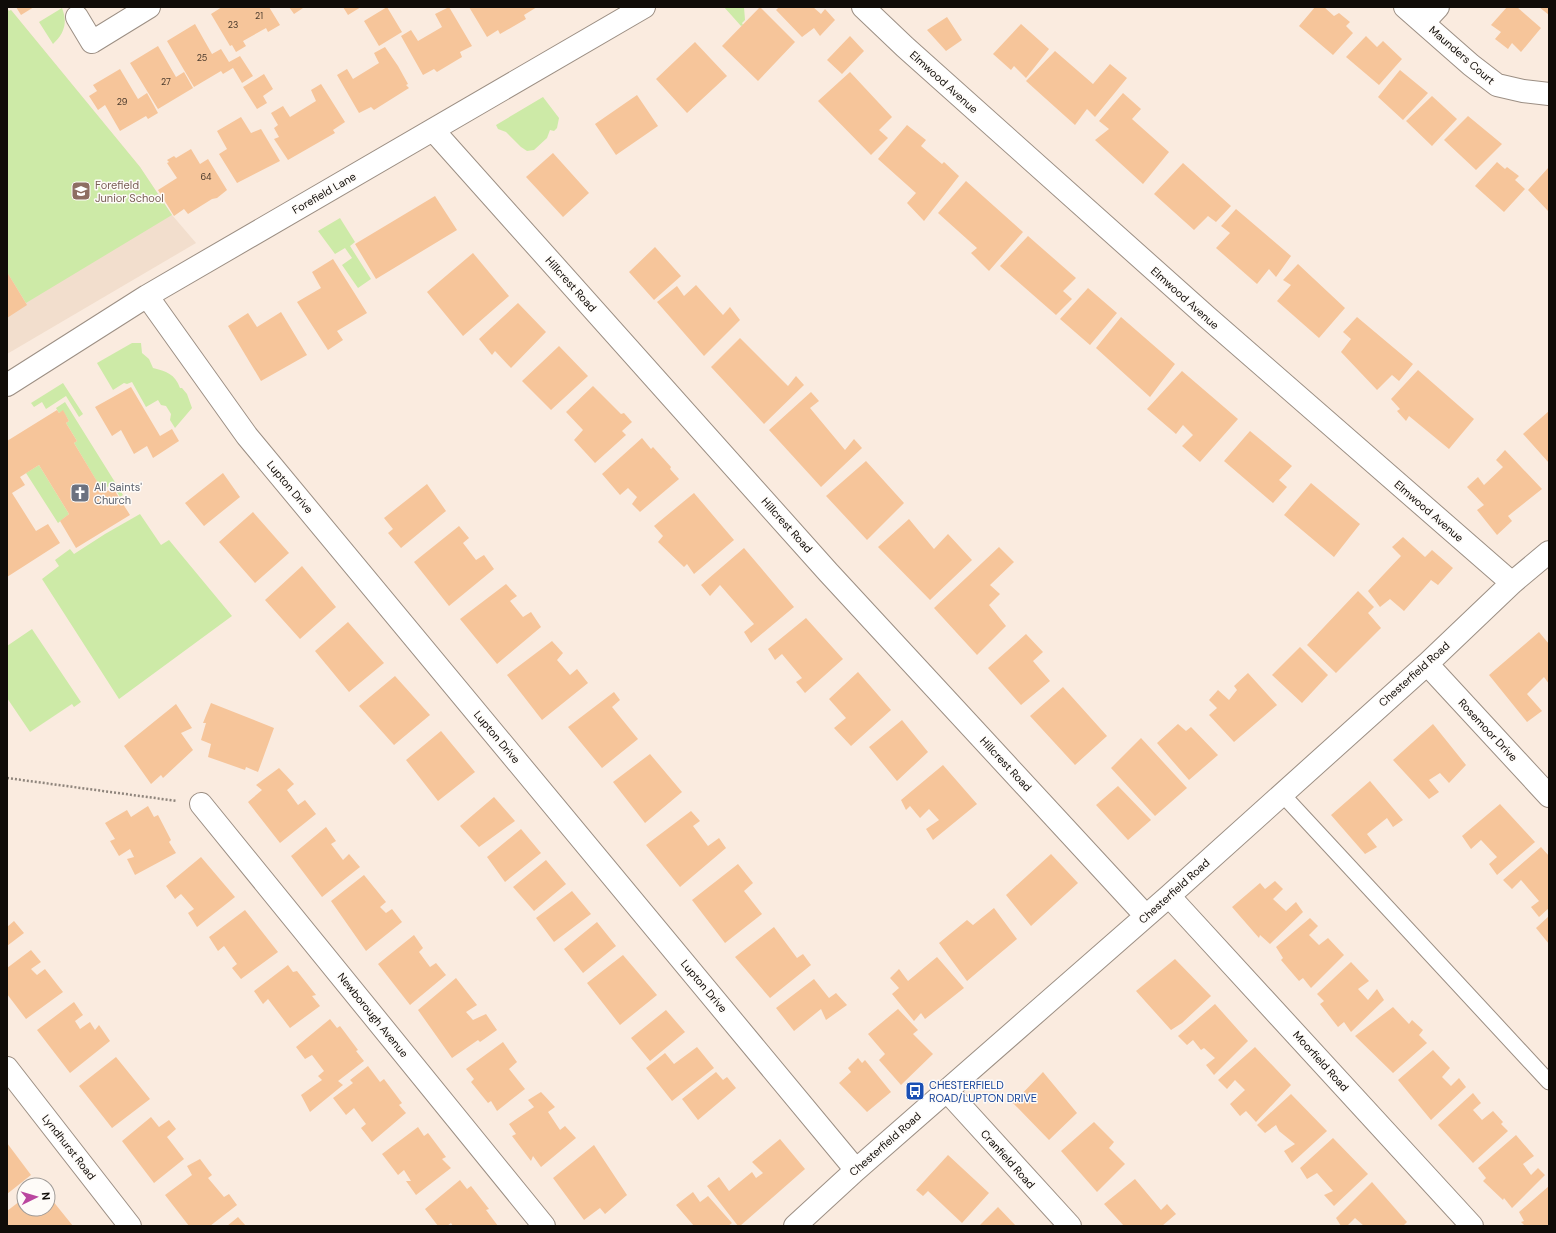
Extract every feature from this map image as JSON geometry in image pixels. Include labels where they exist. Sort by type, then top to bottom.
[{"type":"street","points":[[77,17],[92,42],[149,7]]},
{"type":"street","name":"Forefield Lane","points":[[7,385],[147,296],[644,7]]},
{"type":"street","name":"Elmwood Avenue","points":[[863,7],[905,47],[1207,317],[1512,583]]},
{"type":"street","name":"Maunders Court","points":[[1405,7],[1431,14],[1471,65],[1497,85],[1523,92],[1549,94]]},
{"type":"street","name":"Hillcrest Road","points":[[433,130],[828,572],[1146,916]]},
{"type":"street","name":"Lupton Drive","points":[[147,296],[247,436],[856,1170]]},
{"type":"street","name":"Chesterfield Road","points":[[795,1226],[856,1170],[1169,896],[1427,664],[1512,583],[1549,552]]},
{"type":"street","name":"Rosemoor Drive","points":[[1427,664],[1549,796]]},
{"type":"street","name":"Newborough Avenue","points":[[201,804],[544,1226]]},
{"type":"street","name":"Moorfield Road","points":[[1169,896],[1472,1226]]},
{"type":"street","name":"Lyndhurst Road","points":[[7,1068],[130,1226]]},
{"type":"street","name":"Cranfield Road","points":[[947,1091],[1070,1226]]},
{"type":"lane","points":[[1282,794],[1549,1082]]},
{"type":"path","points":[[7,778],[201,804]]},
{"type":"shaded area","name":"Forefield Junior School","points":[[11,10],[140,167],[172,215],[196,243],[7,354],[7,12]]},
{"type":"green space","points":[[724,7],[744,7],[745,20],[742,23],[743,25],[741,26]]},
{"type":"green space","name":"Forefield Junior School","points":[[7,8],[9,11],[11,10],[140,167],[172,215],[26,303],[7,272]]},
{"type":"green space","points":[[62,8],[65,19],[64,28],[60,36],[53,44],[39,22]]},
{"type":"green space","points":[[543,97],[559,118],[557,128],[554,131],[550,130],[547,138],[534,150],[527,151],[506,132],[498,129],[496,125]]},
{"type":"green space","points":[[340,218],[355,242],[350,246],[371,279],[358,288],[342,265],[352,258],[345,248],[335,254],[318,231]]},
{"type":"green space","points":[[132,343],[141,343],[142,353],[149,359],[153,368],[162,370],[173,376],[180,388],[182,388],[187,394],[192,408],[175,428],[170,420],[171,414],[166,406],[161,405],[158,400],[146,407],[132,382],[127,384],[124,383],[113,390],[97,363]]},
{"type":"green space","points":[[63,383],[83,414],[79,417],[66,396],[46,409],[42,402],[34,407],[31,403]]},
{"type":"green space","points":[[65,402],[123,495],[120,497],[112,484],[102,490],[74,443],[77,441],[66,423],[69,421],[63,411],[59,413],[56,408]]},
{"type":"green space","points":[[39,465],[69,514],[58,523],[26,473]]},
{"type":"green space","points":[[140,514],[161,545],[169,540],[232,616],[119,699],[42,579],[59,566],[55,560],[70,549],[74,554]]},
{"type":"green space","points":[[32,629],[81,702],[74,707],[72,704],[30,732],[7,698],[7,646]]},
{"type":"building","points":[[16,7],[34,7],[21,15]]},
{"type":"building","points":[[222,7],[269,7],[280,25],[268,32],[266,28],[243,41],[246,46],[236,52],[232,45],[230,46],[211,14]]},
{"type":"building","points":[[289,7],[302,7],[303,8],[294,14]]},
{"type":"building","points":[[343,7],[361,7],[348,15]]},
{"type":"building","points":[[387,7],[402,32],[379,46],[364,21]]},
{"type":"building","points":[[449,7],[472,46],[460,52],[462,57],[437,72],[434,69],[423,75],[401,36],[411,30],[418,41],[442,27],[435,14]]},
{"type":"building","points":[[469,7],[537,7],[524,15],[526,19],[500,34],[498,30],[487,37]]},
{"type":"building","points":[[760,7],[795,42],[758,81],[722,46]]},
{"type":"building","points":[[779,7],[813,7],[821,14],[825,9],[835,20],[820,36],[814,28],[802,37],[776,10]]},
{"type":"building","points":[[1315,7],[1324,7],[1334,16],[1339,13],[1350,22],[1346,26],[1353,33],[1333,55],[1299,26]]},
{"type":"building","points":[[1507,7],[1517,7],[1541,28],[1521,52],[1512,43],[1508,49],[1495,39],[1501,32],[1491,25]]},
{"type":"building","points":[[1539,7],[1549,7],[1549,15]]},
{"type":"building","points":[[947,17],[962,40],[946,51],[927,30]]},
{"type":"building","points":[[195,24],[212,54],[221,49],[229,62],[240,56],[253,76],[242,83],[233,68],[223,74],[221,71],[194,87],[167,41]]},
{"type":"building","points":[[1021,24],[1049,49],[1026,78],[1014,66],[1011,70],[993,54]]},
{"type":"building","points":[[850,36],[864,51],[842,74],[827,60]]},
{"type":"building","points":[[1366,36],[1377,47],[1383,41],[1402,59],[1379,85],[1346,57]]},
{"type":"building","points":[[695,42],[727,76],[687,113],[656,79]]},
{"type":"building","points":[[158,46],[176,77],[184,72],[193,88],[158,109],[130,63]]},
{"type":"building","points":[[385,47],[398,66],[408,84],[406,85],[409,88],[374,110],[371,107],[359,113],[337,75],[347,69],[353,79],[379,63],[374,53]]},
{"type":"building","points":[[1055,51],[1093,84],[1110,64],[1127,78],[1095,117],[1087,109],[1075,125],[1026,81]]},
{"type":"building","points":[[120,69],[138,99],[147,93],[158,113],[148,119],[146,116],[120,131],[105,105],[98,110],[89,96],[97,91],[93,85]]},
{"type":"building","points":[[1400,70],[1428,93],[1403,120],[1378,97]]},
{"type":"building","points":[[850,72],[892,117],[879,130],[888,138],[871,155],[818,101]]},
{"type":"building","points":[[264,74],[273,89],[263,96],[267,103],[257,109],[243,87]]},
{"type":"building","points":[[321,84],[345,122],[333,130],[335,133],[288,160],[274,139],[279,137],[274,128],[278,125],[271,113],[283,106],[290,117],[316,101],[311,90]]},
{"type":"building","points":[[1123,93],[1141,109],[1132,119],[1169,152],[1143,184],[1095,140],[1109,129],[1099,121]]},
{"type":"building","points":[[637,95],[658,126],[616,155],[595,124]]},
{"type":"building","points":[[1432,96],[1457,119],[1432,146],[1406,121]]},
{"type":"building","points":[[1468,116],[1502,144],[1476,170],[1444,140]]},
{"type":"building","points":[[241,117],[251,133],[261,129],[280,161],[237,183],[219,154],[227,149],[217,131]]},
{"type":"building","points":[[907,125],[926,140],[921,146],[942,164],[944,162],[959,176],[924,221],[907,203],[916,193],[878,159]]},
{"type":"building","points":[[191,149],[200,164],[208,159],[227,190],[217,198],[212,199],[188,214],[184,209],[174,216],[158,190],[177,178],[167,163],[169,162],[167,160],[174,156],[176,158]]},
{"type":"building","points":[[553,153],[589,193],[563,217],[526,177]]},
{"type":"building","points":[[1497,162],[1505,169],[1507,167],[1519,176],[1515,180],[1525,189],[1504,212],[1475,186]]},
{"type":"building","points":[[1183,163],[1231,206],[1216,222],[1208,216],[1194,230],[1154,194]]},
{"type":"building","points":[[1549,167],[1549,212],[1528,190]]},
{"type":"building","points":[[966,181],[1023,232],[989,271],[971,253],[977,248],[938,213]]},
{"type":"building","points":[[435,196],[457,230],[376,279],[355,244]]},
{"type":"building","points":[[1236,209],[1291,256],[1276,277],[1269,269],[1257,284],[1216,248],[1230,233],[1221,226]]},
{"type":"building","points":[[1028,236],[1076,278],[1063,291],[1072,299],[1056,315],[1000,266]]},
{"type":"building","points":[[655,247],[681,276],[654,300],[629,272]]},
{"type":"building","points":[[473,253],[509,296],[463,336],[427,292]]},
{"type":"building","points":[[333,259],[367,313],[337,331],[343,340],[328,350],[297,302],[321,288],[312,272]]},
{"type":"building","points":[[1298,264],[1345,308],[1319,338],[1277,301],[1291,285],[1283,280]]},
{"type":"building","points":[[7,272],[27,305],[7,318]]},
{"type":"building","points":[[696,285],[723,315],[730,307],[740,320],[704,356],[657,302],[677,286],[684,296]]},
{"type":"building","points":[[1088,288],[1117,313],[1090,345],[1060,319]]},
{"type":"building","points":[[518,303],[546,332],[511,368],[495,351],[492,355],[479,339]]},
{"type":"building","points":[[281,312],[307,355],[261,381],[228,326],[248,313],[257,327]]},
{"type":"building","points":[[1121,317],[1175,364],[1150,397],[1096,348]]},
{"type":"building","points":[[1357,317],[1413,364],[1399,381],[1392,375],[1377,390],[1341,352],[1351,339],[1343,332]]},
{"type":"building","points":[[740,338],[788,386],[796,376],[804,385],[764,424],[711,367]]},
{"type":"building","points":[[559,346],[588,376],[551,410],[522,381]]},
{"type":"building","points":[[1418,370],[1474,419],[1449,449],[1409,416],[1406,421],[1397,411],[1400,409],[1391,399]]},
{"type":"building","points":[[1182,371],[1238,419],[1200,462],[1182,446],[1193,435],[1183,425],[1176,434],[1147,409]]},
{"type":"building","points":[[593,386],[621,414],[624,413],[632,422],[622,431],[626,435],[595,463],[574,440],[583,430],[566,412]]},
{"type":"building","points":[[131,387],[160,436],[172,429],[179,441],[153,458],[147,446],[134,454],[121,430],[112,436],[95,407]]},
{"type":"building","points":[[811,392],[819,401],[810,408],[845,450],[854,439],[862,448],[821,487],[769,430]]},
{"type":"building","name":"All Saints' Church","points":[[57,410],[59,413],[63,410],[69,421],[66,423],[77,441],[74,443],[104,493],[113,488],[130,515],[76,548],[60,521],[69,514],[39,465],[20,477],[25,485],[12,493],[36,531],[48,524],[60,543],[7,577],[7,441]]},
{"type":"building","points":[[1549,411],[1549,463],[1523,434]]},
{"type":"building","points":[[1250,431],[1292,466],[1279,480],[1287,487],[1273,503],[1224,461]]},
{"type":"building","points":[[642,438],[651,449],[653,447],[671,467],[670,469],[679,479],[640,512],[632,504],[637,497],[628,488],[620,495],[602,474]]},
{"type":"building","points":[[1505,450],[1542,489],[1508,516],[1512,521],[1497,535],[1477,510],[1484,505],[1467,487],[1478,477],[1484,485],[1503,467],[1496,460]]},
{"type":"building","points":[[866,461],[904,503],[867,540],[826,496]]},
{"type":"building","points":[[223,473],[240,497],[204,526],[185,503]]},
{"type":"building","points":[[1311,483],[1360,524],[1334,557],[1284,515]]},
{"type":"building","points":[[427,484],[446,511],[401,548],[388,533],[393,529],[384,518]]},
{"type":"building","points":[[694,493],[734,540],[694,574],[687,564],[684,567],[658,542],[663,536],[654,526]]},
{"type":"building","points":[[253,512],[289,553],[255,583],[219,542]]},
{"type":"building","points":[[909,519],[934,549],[948,534],[972,560],[930,600],[878,547]]},
{"type":"building","points":[[459,526],[469,538],[463,543],[476,560],[484,555],[494,569],[449,606],[414,562]]},
{"type":"building","points":[[1403,537],[1425,557],[1432,550],[1453,568],[1438,585],[1431,580],[1404,611],[1390,599],[1380,607],[1368,591],[1401,556],[1392,547]]},
{"type":"building","points":[[999,547],[1014,562],[990,585],[1000,594],[989,605],[1006,626],[977,655],[934,608]]},
{"type":"building","points":[[744,548],[794,607],[751,643],[744,632],[754,624],[720,585],[710,596],[701,585]]},
{"type":"building","points":[[302,566],[336,607],[300,639],[265,600]]},
{"type":"building","points":[[506,584],[517,596],[510,601],[523,617],[531,612],[541,627],[497,664],[460,619]]},
{"type":"building","points":[[1358,591],[1374,607],[1368,613],[1381,628],[1336,673],[1307,645]]},
{"type":"building","points":[[806,618],[843,659],[805,693],[796,682],[802,678],[782,654],[775,660],[768,649]]},
{"type":"building","points":[[348,622],[384,663],[349,692],[315,651]]},
{"type":"building","points":[[1539,632],[1549,644],[1549,684],[1544,677],[1527,694],[1542,711],[1527,722],[1489,675]]},
{"type":"building","points":[[1026,634],[1043,652],[1033,661],[1050,681],[1021,705],[988,668]]},
{"type":"building","points":[[552,641],[563,653],[557,660],[570,675],[577,669],[588,683],[542,720],[507,675]]},
{"type":"building","points":[[1300,647],[1328,675],[1302,703],[1272,675]]},
{"type":"building","points":[[858,672],[891,710],[851,746],[834,728],[846,718],[829,699]]},
{"type":"building","points":[[1248,673],[1277,705],[1234,742],[1209,715],[1217,708],[1209,700],[1218,690],[1229,700],[1237,690],[1234,686]]},
{"type":"building","points":[[395,676],[430,715],[394,745],[359,706]]},
{"type":"building","points":[[1063,687],[1107,736],[1075,765],[1030,716]]},
{"type":"building","points":[[614,692],[620,700],[612,707],[638,739],[602,768],[568,727]]},
{"type":"building","points":[[211,703],[274,728],[258,772],[246,767],[245,770],[208,757],[211,744],[201,740],[206,723],[203,723]]},
{"type":"building","points":[[176,704],[192,728],[181,733],[193,750],[163,778],[161,775],[151,784],[124,746]]},
{"type":"building","points":[[902,720],[928,752],[897,781],[869,747]]},
{"type":"building","points":[[1178,724],[1186,731],[1191,727],[1218,755],[1189,780],[1157,743]]},
{"type":"building","points":[[1433,724],[1466,765],[1449,783],[1440,773],[1429,780],[1439,792],[1429,799],[1393,760]]},
{"type":"building","points":[[441,731],[475,772],[438,801],[406,760]]},
{"type":"building","points":[[1141,738],[1187,788],[1155,816],[1111,768]]},
{"type":"building","points":[[650,754],[682,792],[645,823],[613,782]]},
{"type":"building","points":[[943,765],[977,804],[933,840],[926,829],[939,820],[929,809],[920,818],[910,806],[906,810],[901,800]]},
{"type":"building","points":[[279,768],[294,784],[287,790],[298,805],[305,800],[316,814],[280,843],[248,802],[262,790],[256,785]]},
{"type":"building","points":[[1370,781],[1403,820],[1393,827],[1387,818],[1367,834],[1377,847],[1365,854],[1331,815]]},
{"type":"building","points":[[1118,786],[1151,820],[1128,840],[1096,805]]},
{"type":"building","points":[[494,797],[515,821],[479,847],[460,826]]},
{"type":"building","points":[[1500,804],[1535,842],[1497,875],[1489,864],[1497,857],[1481,840],[1471,849],[1462,836]]},
{"type":"building","points":[[148,806],[154,817],[158,815],[171,840],[169,842],[176,853],[135,875],[127,859],[134,857],[130,849],[119,856],[110,841],[115,839],[105,823],[127,810],[131,817]]},
{"type":"building","points":[[691,811],[700,821],[693,826],[708,846],[719,838],[726,848],[680,887],[646,845]]},
{"type":"building","points":[[326,827],[336,841],[331,844],[343,860],[349,854],[360,867],[322,897],[291,856]]},
{"type":"building","points":[[521,829],[541,853],[505,882],[487,857]]},
{"type":"building","points":[[1541,847],[1549,856],[1549,908],[1539,917],[1531,907],[1539,901],[1521,880],[1512,889],[1503,880]]},
{"type":"building","points":[[1051,854],[1078,883],[1031,926],[1006,895]]},
{"type":"building","points":[[201,857],[235,897],[197,927],[188,913],[194,909],[181,894],[175,899],[166,886]]},
{"type":"building","points":[[546,860],[566,884],[534,911],[513,887]]},
{"type":"building","points":[[738,864],[753,883],[744,891],[762,914],[725,943],[692,900]]},
{"type":"building","points":[[364,875],[386,902],[380,907],[386,913],[392,909],[402,922],[366,951],[331,901]]},
{"type":"building","points":[[1275,881],[1283,889],[1273,899],[1286,911],[1296,902],[1303,912],[1270,944],[1260,935],[1259,938],[1232,907],[1260,883],[1265,889]]},
{"type":"building","points":[[572,891],[591,914],[554,942],[536,918]]},
{"type":"building","points":[[994,908],[1017,939],[967,981],[939,943],[967,920],[973,925]]},
{"type":"building","points":[[245,910],[278,952],[241,979],[232,968],[237,964],[224,946],[218,951],[209,937]]},
{"type":"building","points":[[1549,916],[1549,944],[1536,928]]},
{"type":"building","points":[[1310,918],[1318,926],[1309,935],[1319,945],[1328,938],[1344,955],[1311,988],[1303,978],[1299,981],[1281,960],[1283,958],[1276,947]]},
{"type":"building","points":[[14,921],[24,933],[7,946],[7,927]]},
{"type":"building","points":[[597,922],[616,946],[583,973],[564,949]]},
{"type":"building","points":[[774,927],[797,958],[803,954],[811,965],[770,998],[735,957]]},
{"type":"building","points":[[414,935],[423,948],[419,952],[430,967],[436,963],[446,975],[410,1005],[378,964]]},
{"type":"building","points":[[31,950],[41,962],[31,969],[37,975],[45,969],[63,992],[26,1019],[7,994],[7,968]]},
{"type":"building","points":[[623,955],[657,995],[620,1025],[587,983]]},
{"type":"building","points":[[937,957],[964,988],[925,1019],[921,1013],[914,1021],[892,994],[899,988],[890,978],[899,969],[908,981]]},
{"type":"building","points":[[1175,959],[1211,996],[1182,1023],[1171,1030],[1136,991]]},
{"type":"building","points":[[1351,962],[1369,981],[1358,989],[1368,1000],[1377,989],[1384,1000],[1351,1032],[1344,1022],[1338,1027],[1320,1004],[1324,1001],[1317,994]]},
{"type":"building","points":[[288,965],[293,972],[297,971],[316,995],[312,996],[320,1006],[290,1028],[268,999],[263,1004],[254,991]]},
{"type":"building","points":[[456,978],[477,1005],[466,1012],[473,1020],[486,1014],[497,1030],[480,1042],[478,1040],[452,1058],[418,1010]]},
{"type":"building","points":[[814,979],[829,998],[836,993],[847,1005],[826,1020],[821,1009],[794,1031],[776,1008]]},
{"type":"building","points":[[74,1002],[83,1015],[75,1021],[80,1029],[90,1022],[95,1030],[99,1025],[110,1041],[70,1073],[37,1030]]},
{"type":"building","points":[[1215,1004],[1248,1041],[1214,1075],[1206,1065],[1215,1058],[1204,1048],[1201,1050],[1193,1040],[1187,1045],[1178,1036]]},
{"type":"building","points":[[1393,1007],[1409,1024],[1412,1020],[1423,1030],[1419,1035],[1427,1043],[1393,1073],[1355,1036]]},
{"type":"building","points":[[898,1009],[918,1030],[913,1034],[933,1054],[901,1085],[879,1060],[885,1054],[868,1034]]},
{"type":"building","points":[[666,1010],[685,1032],[650,1061],[631,1038]]},
{"type":"building","points":[[330,1019],[337,1028],[340,1026],[358,1050],[356,1051],[364,1061],[338,1081],[343,1085],[310,1112],[301,1095],[322,1080],[318,1076],[324,1071],[312,1055],[305,1059],[296,1047]]},
{"type":"building","points":[[503,1042],[517,1062],[509,1069],[525,1089],[497,1111],[491,1101],[488,1103],[471,1082],[474,1079],[466,1069]]},
{"type":"building","points":[[697,1047],[714,1068],[672,1101],[646,1068],[665,1053],[674,1064]]},
{"type":"building","points":[[1255,1047],[1291,1085],[1256,1122],[1246,1111],[1240,1116],[1230,1104],[1245,1090],[1235,1080],[1227,1089],[1218,1080]]},
{"type":"building","points":[[1433,1050],[1450,1068],[1442,1077],[1451,1086],[1459,1078],[1466,1087],[1431,1120],[1398,1080]]},
{"type":"building","points":[[116,1057],[150,1099],[112,1128],[79,1086]]},
{"type":"building","points":[[858,1058],[862,1063],[865,1060],[891,1092],[867,1112],[839,1083],[851,1072],[848,1068]]},
{"type":"building","points":[[368,1066],[380,1082],[384,1079],[402,1103],[399,1105],[406,1113],[372,1142],[361,1128],[366,1124],[354,1108],[346,1115],[333,1098],[353,1083],[350,1080]]},
{"type":"building","points":[[716,1072],[723,1080],[727,1077],[736,1088],[698,1120],[682,1099]]},
{"type":"building","points":[[1043,1072],[1077,1113],[1049,1140],[1013,1103]]},
{"type":"building","points":[[541,1092],[555,1107],[548,1112],[560,1130],[565,1126],[576,1138],[541,1167],[533,1156],[531,1161],[512,1136],[516,1134],[509,1124],[534,1107],[528,1100]]},
{"type":"building","points":[[1473,1093],[1481,1103],[1473,1110],[1482,1120],[1493,1111],[1503,1122],[1501,1124],[1508,1131],[1473,1163],[1438,1125]]},
{"type":"building","points":[[1291,1094],[1327,1131],[1292,1163],[1284,1151],[1295,1144],[1279,1131],[1276,1125],[1265,1133],[1257,1125]]},
{"type":"building","points":[[151,1117],[159,1127],[169,1120],[176,1129],[167,1137],[184,1159],[154,1183],[122,1141]]},
{"type":"building","points":[[1094,1122],[1114,1142],[1109,1148],[1125,1164],[1097,1192],[1061,1151]]},
{"type":"building","points":[[418,1127],[424,1136],[428,1133],[446,1157],[442,1159],[451,1168],[416,1195],[406,1181],[411,1181],[404,1170],[398,1175],[382,1154]]},
{"type":"building","points":[[1516,1135],[1534,1156],[1523,1164],[1531,1175],[1538,1168],[1545,1175],[1512,1208],[1504,1198],[1503,1200],[1483,1181],[1486,1178],[1478,1168]]},
{"type":"building","points":[[1333,1138],[1368,1174],[1334,1206],[1324,1195],[1333,1191],[1317,1173],[1307,1179],[1300,1168]]},
{"type":"building","points":[[780,1139],[805,1169],[740,1226],[738,1226],[707,1186],[719,1177],[729,1191],[752,1172],[756,1178],[763,1173],[752,1162]]},
{"type":"building","points":[[7,1143],[31,1175],[28,1177],[16,1177],[16,1187],[7,1194]]},
{"type":"building","points":[[594,1145],[627,1195],[605,1214],[600,1208],[584,1220],[553,1178]]},
{"type":"building","points":[[948,1155],[989,1193],[962,1223],[928,1191],[923,1196],[916,1190]]},
{"type":"building","points":[[200,1159],[212,1175],[208,1178],[224,1197],[229,1194],[237,1205],[210,1226],[189,1226],[165,1195],[192,1175],[187,1166]]},
{"type":"building","points":[[1135,1179],[1161,1210],[1167,1204],[1176,1214],[1162,1226],[1124,1226],[1104,1204]]},
{"type":"building","points":[[460,1180],[467,1189],[471,1186],[489,1209],[486,1210],[498,1226],[453,1226],[451,1223],[447,1226],[438,1226],[425,1209]]},
{"type":"building","points":[[1372,1182],[1407,1222],[1403,1226],[1364,1226],[1355,1218],[1347,1226],[1341,1226],[1336,1218]]},
{"type":"building","points":[[1549,1186],[1549,1226],[1525,1226],[1521,1222],[1524,1221],[1519,1212]]},
{"type":"building","points":[[693,1192],[700,1202],[708,1196],[732,1223],[728,1226],[694,1226],[676,1205]]},
{"type":"building","points":[[16,1204],[16,1217],[56,1217],[56,1205],[73,1226],[9,1226],[7,1224],[7,1211]]},
{"type":"building","points":[[998,1207],[1016,1226],[979,1226]]},
{"type":"building","points":[[238,1217],[246,1226],[227,1226]]},
{"type":"place","name":"Forefield Junior School","points":[[81,191]]},
{"type":"place","name":"All Saints' Church","points":[[80,493]]},
{"type":"place","name":"CHESTERFIELD ROAD/LUPTON DRIVE","points":[[915,1091]]}]
